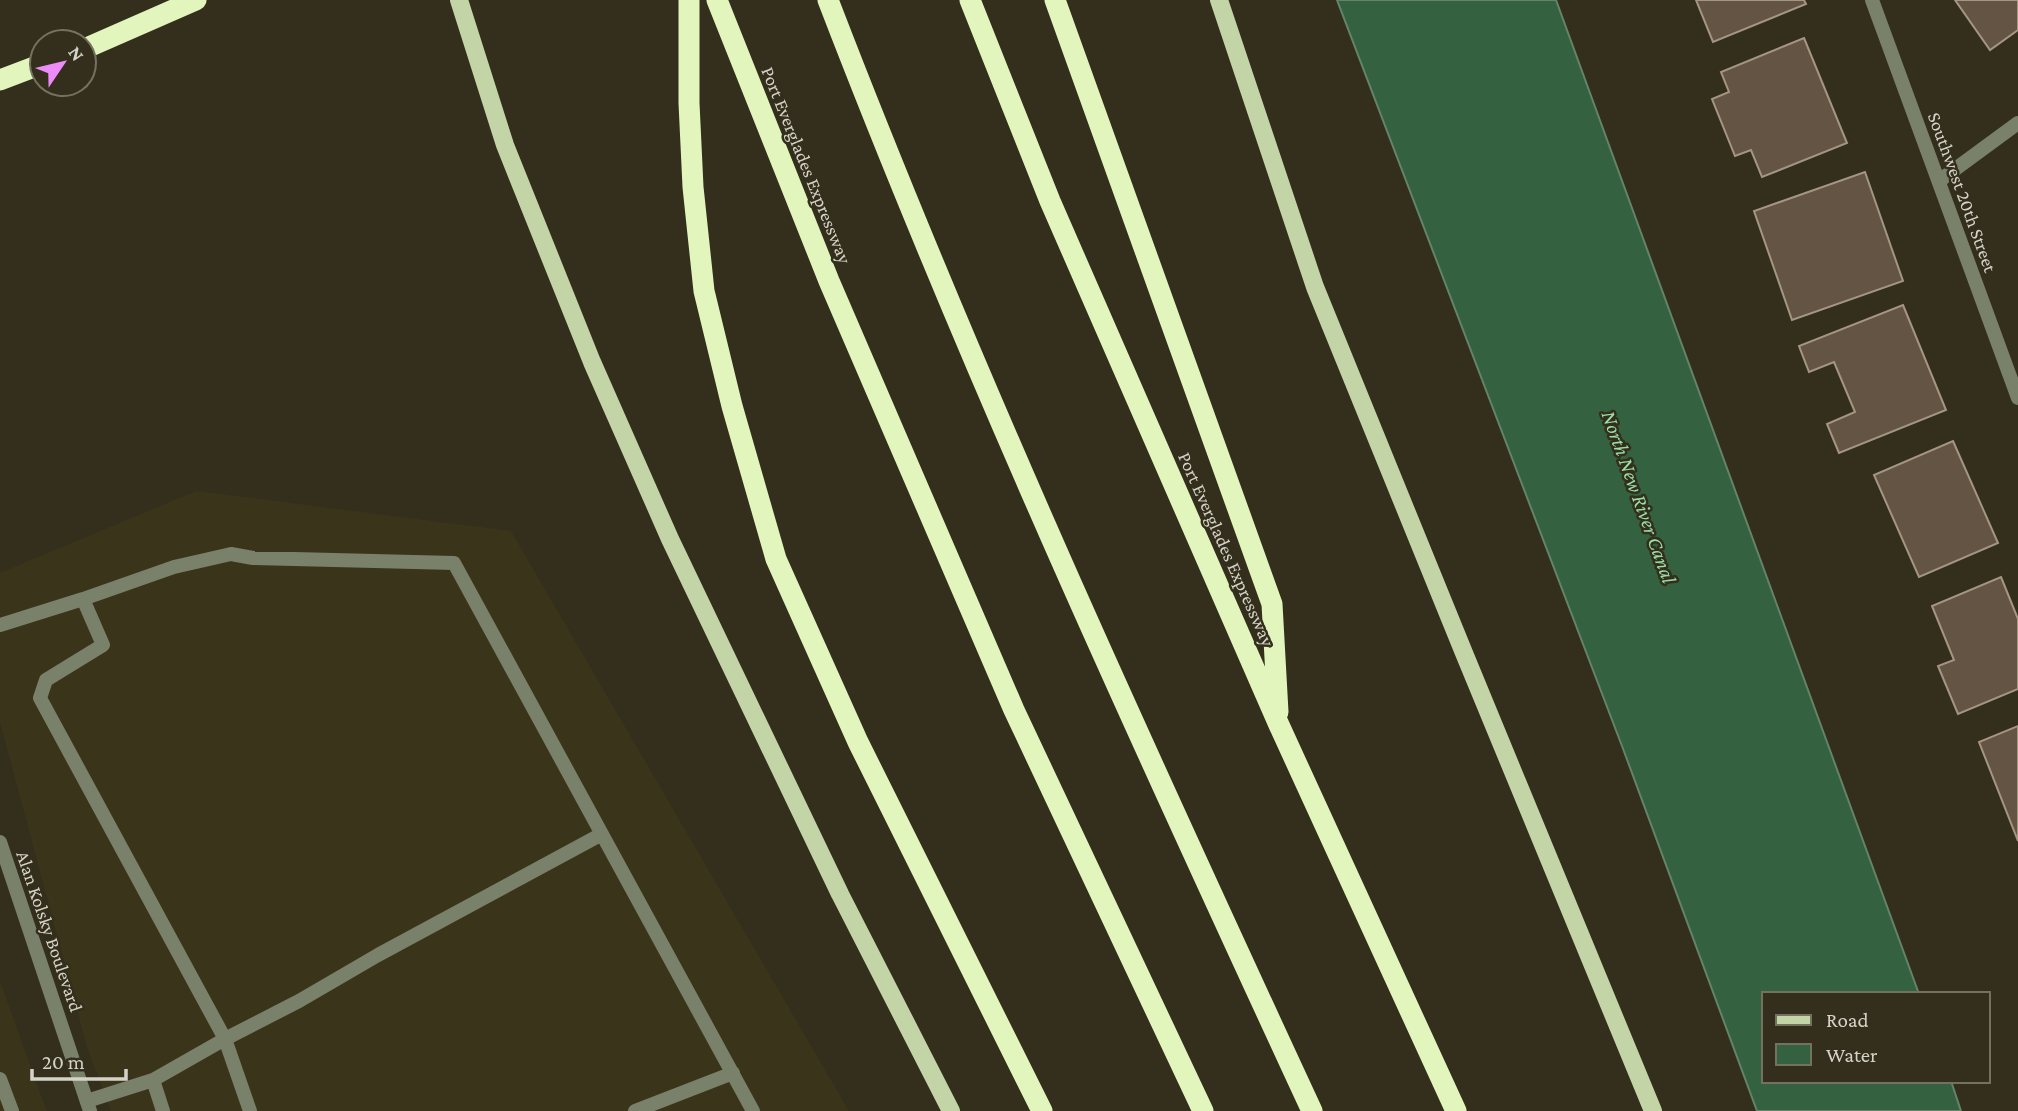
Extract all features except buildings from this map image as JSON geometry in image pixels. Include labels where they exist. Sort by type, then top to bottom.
[{"type":"highway","points":[[98,43],[196,0]]},
{"type":"highway","points":[[689,0],[689,103],[693,187],[704,291],[732,406],[776,559],[858,742],[1041,1111]]},
{"type":"highway","name":"Port Everglades Expressway","points":[[717,0],[830,281],[1014,710],[1203,1111]]},
{"type":"highway","points":[[828,0],[875,123],[1007,439],[1147,756],[1312,1111]]},
{"type":"highway","name":"Port Everglades Expressway","points":[[970,0],[1049,201],[1279,725],[1456,1111]]},
{"type":"highway","points":[[1055,0],[1272,604],[1279,725]]},
{"type":"highway","points":[[0,79],[28,69]]},
{"type":"highway","points":[[1177,1056],[1197,1111]]},
{"type":"main road","points":[[459,0],[505,145],[592,362],[670,539],[841,894],[951,1111]]},
{"type":"main road","points":[[1219,0],[1315,287],[1653,1111]]},
{"type":"street","name":"Southwest 20th Street","points":[[1872,0],[2018,398]]},
{"type":"street","points":[[1939,181],[2018,123]]},
{"type":"street","points":[[0,625],[174,567],[232,554],[253,558],[454,563],[753,1111]]},
{"type":"street","points":[[83,599],[103,645],[46,680],[40,698],[225,1039],[250,1111]]},
{"type":"street","points":[[89,1106],[153,1080],[602,834]]},
{"type":"street","name":"Alan Kolsky Boulevard","points":[[0,842],[89,1106]]},
{"type":"street","points":[[635,1111],[733,1073]]},
{"type":"street","points":[[0,1079],[12,1111]]},
{"type":"street","points":[[153,1080],[163,1111]]},
{"type":"shaded area","points":[[196,491],[511,531],[849,1111],[111,1111],[87,1047],[0,722],[0,573]]},
{"type":"shaded area","points":[[0,981],[39,1090],[47,1111],[0,1111]]},
{"type":"water","name":"North New River Canal","points":[[1337,0],[1556,0],[1918,992],[1762,992],[1762,1083],[1952,1083],[1961,1111],[1757,1111],[1622,746]]}]
